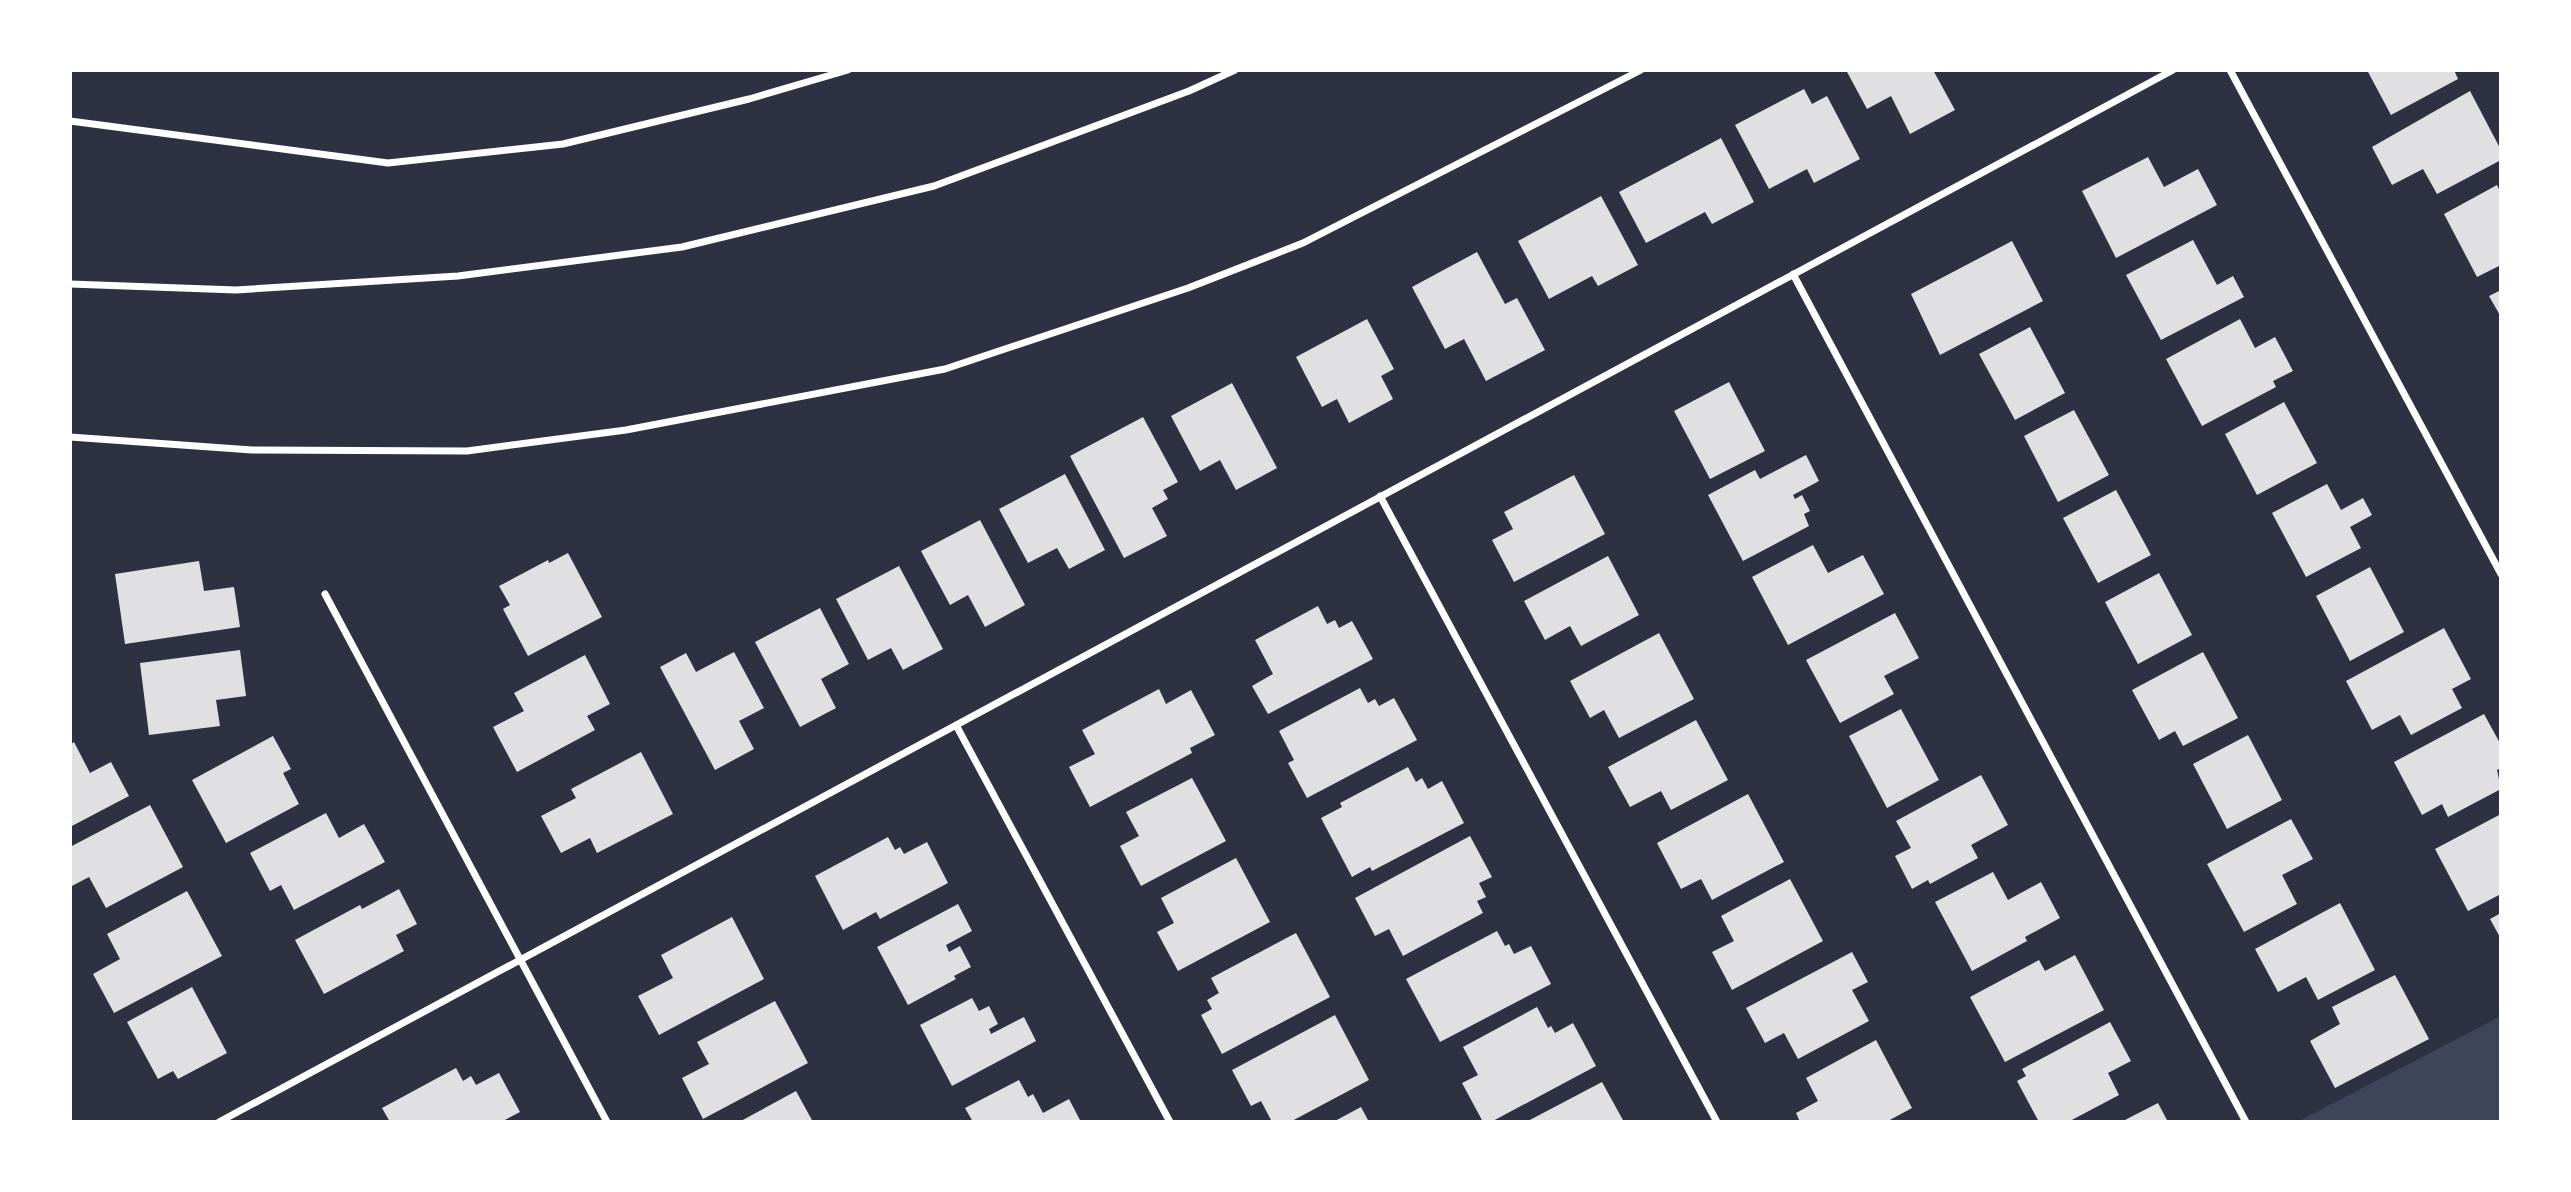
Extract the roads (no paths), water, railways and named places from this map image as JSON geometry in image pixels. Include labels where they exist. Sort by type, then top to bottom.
[{"type":"street","points":[[70,121],[388,163],[563,144],[750,99],[848,70]]},
{"type":"street","points":[[70,284],[236,290],[458,276],[682,247],[934,186],[1189,91],[1235,70]]},
{"type":"street","points":[[70,437],[252,450],[467,451],[626,430],[945,369],[1188,288],[1303,243],[1641,70]]},
{"type":"street","points":[[219,1122],[2173,70]]},
{"type":"street","points":[[2230,70],[2501,574]]},
{"type":"street","points":[[1793,274],[2246,1122]]},
{"type":"street","points":[[1380,496],[1717,1122]]},
{"type":"street","points":[[325,594],[607,1122]]},
{"type":"street","points":[[956,725],[1170,1122]]}]
